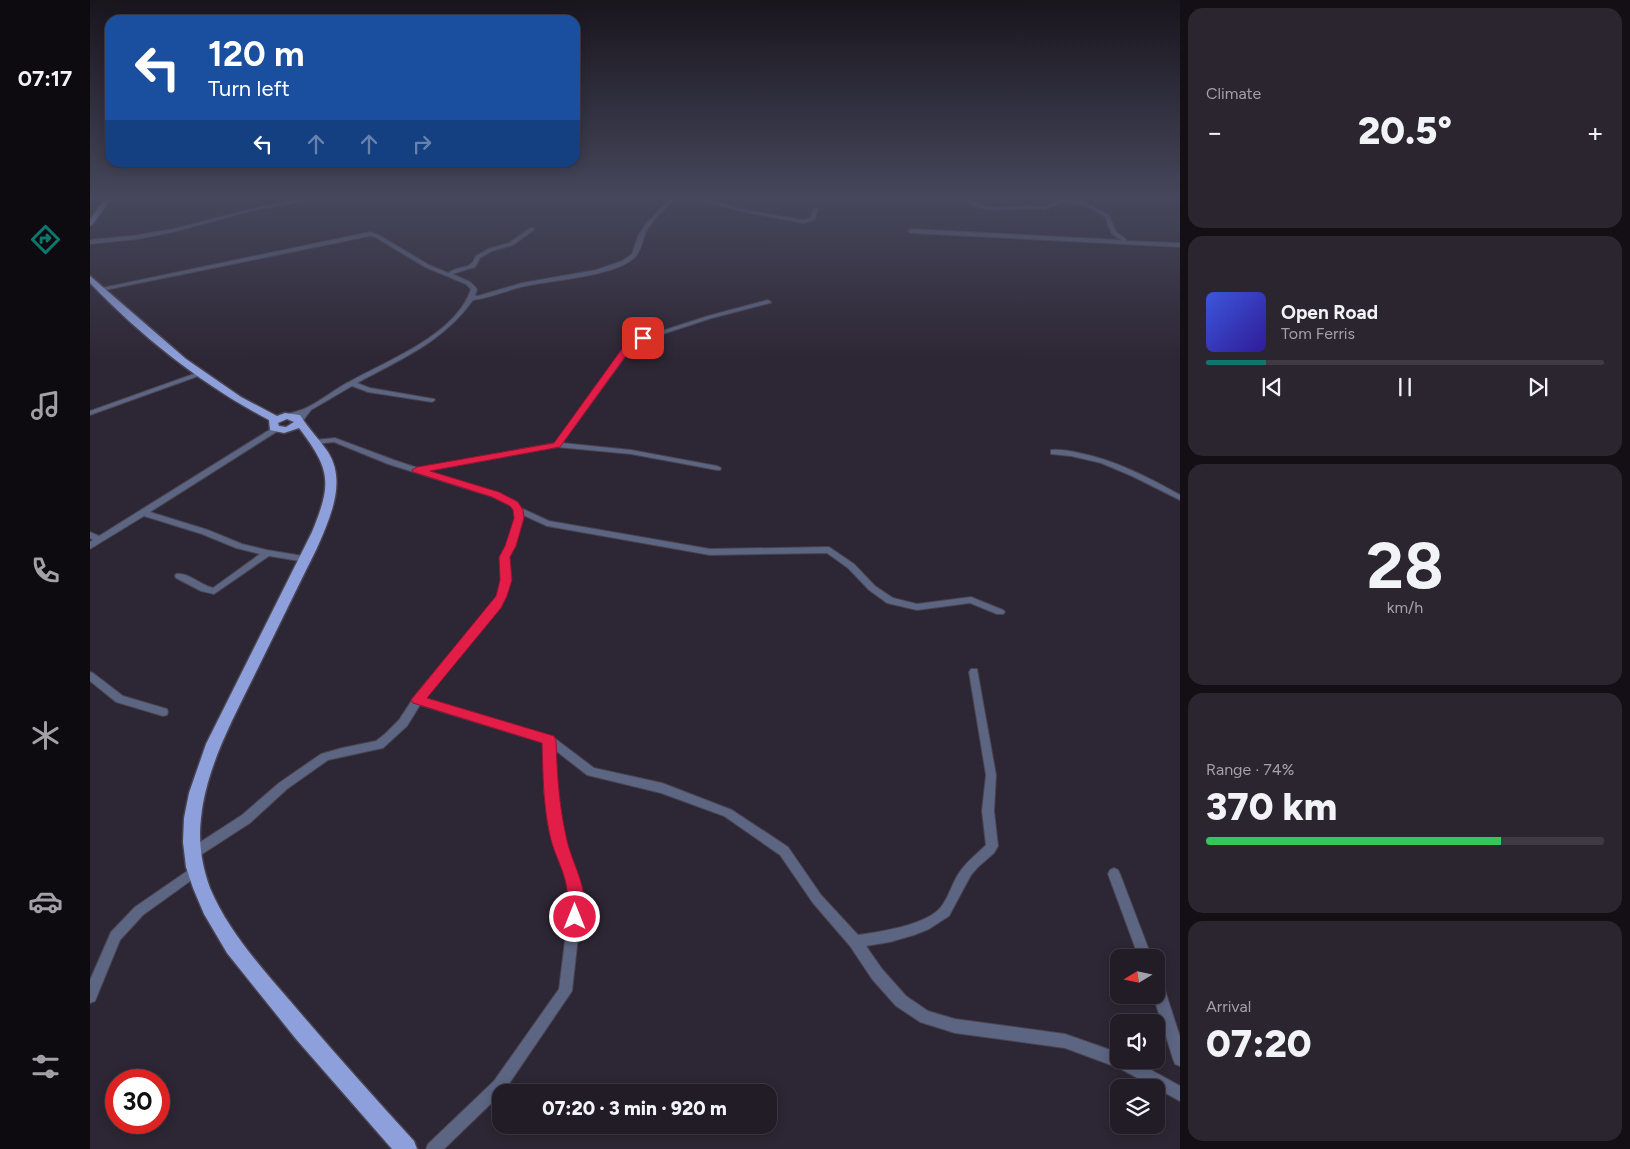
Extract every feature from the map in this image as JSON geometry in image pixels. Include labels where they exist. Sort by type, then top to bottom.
[{"type":"main road","points":[[90,278],[146,330],[202,373],[249,407],[280,426],[314,441]]},
{"type":"main road","points":[[280,426],[296,426],[296,419]]},
{"type":"main road","points":[[296,419],[323,452],[328,462],[332,482],[328,501],[306,560],[289,590],[224,724],[200,784],[191,834],[192,854],[204,894],[236,952],[406,1149]]},
{"type":"street","points":[[100,289],[279,253]]},
{"type":"street","points":[[296,419],[351,383],[404,355],[443,330],[459,316],[471,298],[474,289],[468,283],[427,266],[405,253]]},
{"type":"street","points":[[450,274],[457,269],[472,267],[478,262],[478,257],[487,253]]},
{"type":"street","points":[[471,298],[480,298],[521,286],[592,271],[630,259],[636,253]]},
{"type":"street","points":[[557,445],[634,342],[710,317],[768,302]]},
{"type":"street","points":[[90,413],[202,373]]},
{"type":"street","points":[[351,383],[375,392],[432,400]]},
{"type":"street","points":[[90,546],[280,426]]},
{"type":"street","points":[[192,854],[246,819],[283,786],[325,758],[342,752],[379,745],[403,723],[418,700],[502,596],[506,580],[505,557],[511,546],[519,518],[518,510],[514,504],[496,494],[417,470],[334,440],[314,441]]},
{"type":"street","points":[[417,470],[557,445],[631,452],[717,468]]},
{"type":"street","points":[[1054,452],[1073,453],[1116,465],[1146,478],[1180,498]]},
{"type":"street","points":[[518,510],[547,523],[710,552],[829,550],[851,566],[872,588],[890,601],[917,607],[971,600],[1000,612]]},
{"type":"street","points":[[143,513],[240,546],[306,560]]},
{"type":"street","points":[[90,535],[100,540]]},
{"type":"street","points":[[179,576],[214,591],[266,553]]},
{"type":"street","points":[[856,942],[900,934],[938,917],[945,912],[969,867],[977,858],[987,853],[992,846],[988,811],[991,775],[974,672]]},
{"type":"street","points":[[90,676],[120,699],[163,712]]},
{"type":"street","points":[[418,700],[549,740],[591,772],[662,788],[728,813],[784,851],[817,900],[856,942],[877,974],[901,1001],[925,1017],[954,1026],[1066,1041],[1123,1062],[1180,1094]]},
{"type":"street","points":[[433,1149],[499,1086],[565,990],[576,901],[574,884],[559,839],[550,790],[549,740]]},
{"type":"street","points":[[90,996],[115,936],[139,911],[196,870]]},
{"type":"street","points":[[1114,874],[1143,949]]},
{"type":"street","points":[[1162,1004],[1180,1058]]},
{"type":"route","points":[[575,917],[574,884],[559,839],[550,790],[549,740],[418,700],[502,596],[506,580],[505,557],[511,546],[519,518],[518,510],[514,504],[496,494],[417,470],[557,445],[627,348],[643,338]]}]
